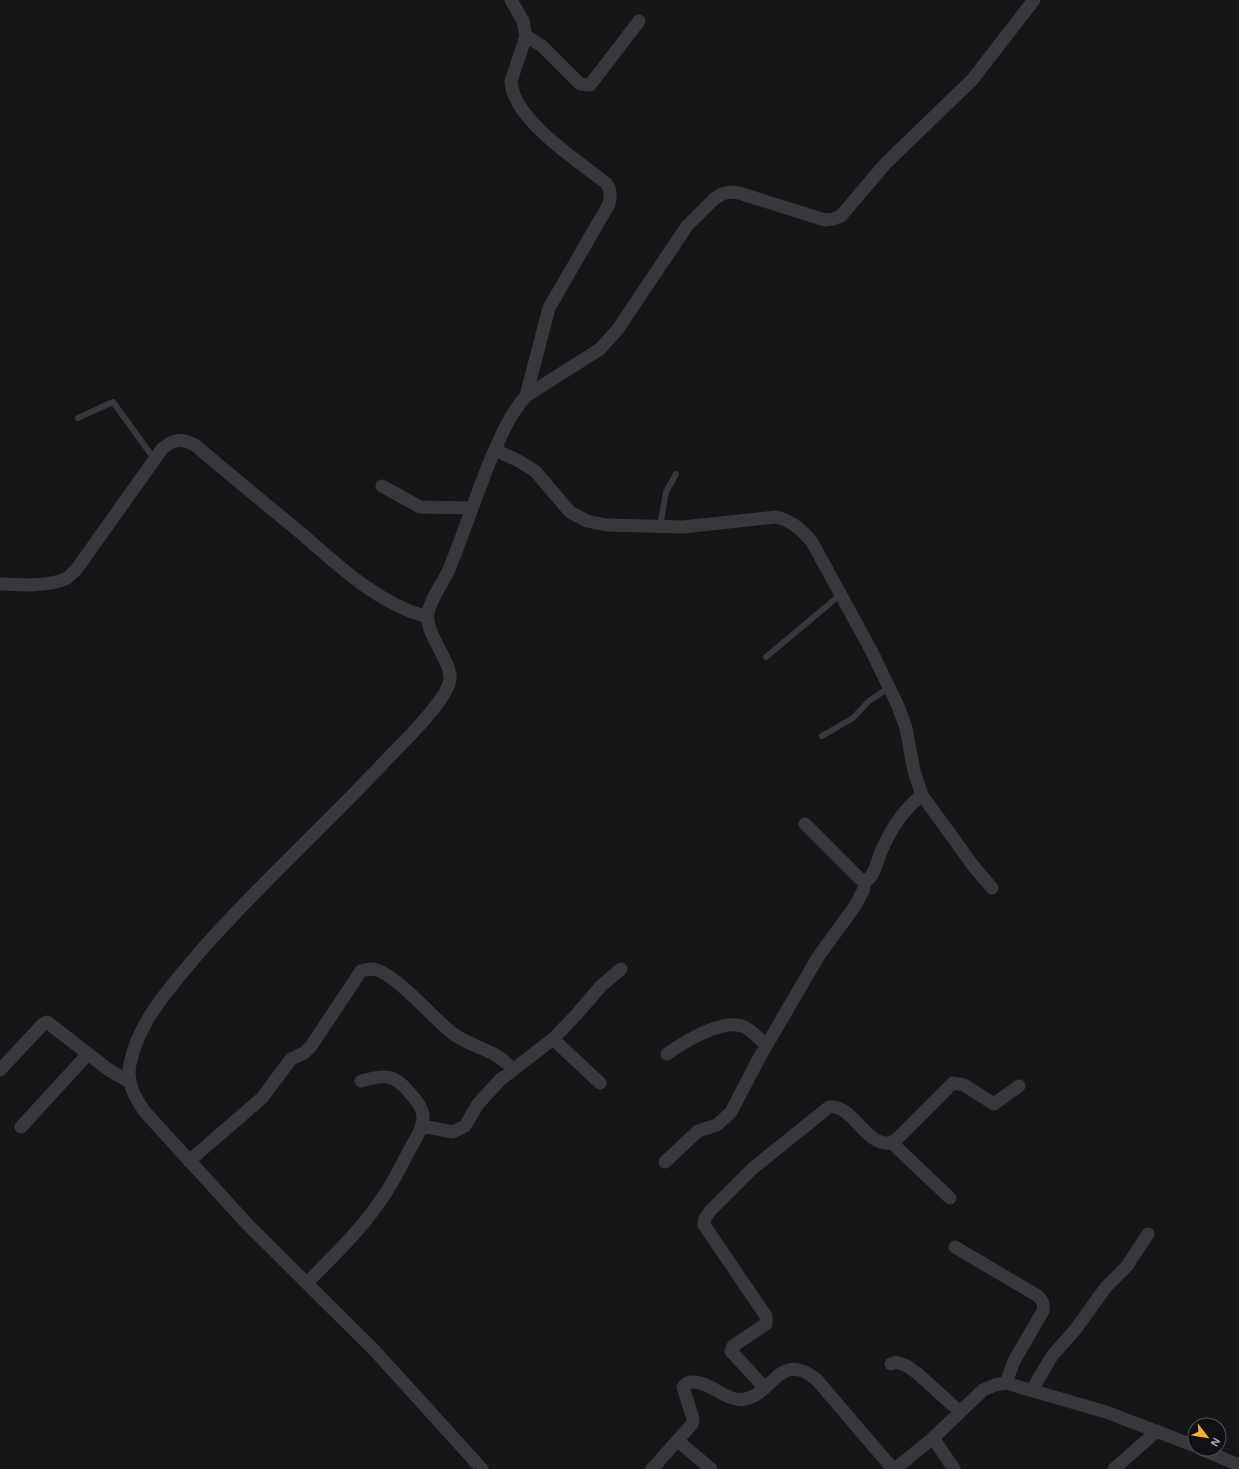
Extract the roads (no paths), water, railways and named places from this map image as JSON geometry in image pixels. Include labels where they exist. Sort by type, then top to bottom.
[{"type":"street","points":[[510,0],[523,21],[526,36],[511,81],[511,88],[524,112],[552,140],[606,183],[610,189],[611,196],[609,204],[549,308],[526,396]]},
{"type":"street","points":[[482,1469],[375,1351],[249,1226],[144,1112],[134,1098],[130,1082],[129,1066],[135,1043],[151,1014],[177,979],[232,915],[389,757],[441,700],[448,688],[451,677],[427,617],[430,605],[449,569],[471,508],[495,450],[503,431],[517,406],[526,396],[607,343],[688,226],[714,199],[722,194],[730,192],[739,193],[825,220],[834,219],[841,216],[886,163],[972,80],[1034,0]]},
{"type":"street","points":[[526,36],[542,46],[580,84],[590,85],[639,21]]},
{"type":"street","points":[[0,584],[23,585],[56,581],[67,578],[76,570],[155,460],[169,443],[178,440],[185,440],[195,445],[340,567],[377,595],[410,612],[427,617]]},
{"type":"street","points":[[495,450],[534,470],[570,512],[587,521],[606,524],[683,527],[776,517],[785,520],[804,532],[812,542],[890,687],[906,728],[914,770],[922,795],[974,867],[992,888]]},
{"type":"street","points":[[382,486],[420,507],[471,508]]},
{"type":"street","points":[[665,1162],[698,1131],[717,1125],[731,1112],[766,1045],[818,957],[855,906],[863,891],[865,881],[869,879],[874,870],[883,848],[896,824],[913,802],[922,795]]},
{"type":"street","points":[[805,824],[859,878],[865,881]]},
{"type":"street","points":[[189,1161],[262,1098],[291,1058],[304,1053],[311,1046],[362,971],[373,969],[381,972],[399,985],[453,1034],[502,1058],[512,1069]]},
{"type":"street","points":[[422,1126],[442,1130],[459,1130],[465,1126],[488,1092],[512,1069],[532,1056],[553,1039],[601,986],[620,969]]},
{"type":"street","points":[[0,1070],[45,1022],[109,1070],[130,1082]]},
{"type":"street","points":[[667,1054],[683,1042],[710,1030],[735,1024],[745,1027],[766,1045]]},
{"type":"street","points":[[553,1039],[600,1083]]},
{"type":"street","points":[[21,1127],[88,1054]]},
{"type":"street","points":[[307,1283],[346,1243],[378,1205],[396,1178],[422,1126],[423,1115],[419,1105],[405,1087],[396,1080],[387,1076],[361,1081]]},
{"type":"street","points":[[764,1387],[731,1351],[733,1346],[766,1324],[766,1316],[704,1225],[705,1218],[710,1211],[752,1169],[828,1107],[834,1106],[842,1110],[877,1140],[885,1143],[891,1142],[953,1083],[964,1084],[994,1104],[1019,1086]]},
{"type":"street","points":[[891,1142],[950,1198]]},
{"type":"street","points":[[1032,1390],[1052,1356],[1075,1330],[1106,1286],[1127,1266],[1148,1234]]},
{"type":"street","points":[[955,1247],[1038,1296],[1044,1305],[1043,1311],[1014,1361],[1006,1384]]},
{"type":"street","points":[[891,1364],[900,1362],[917,1373],[960,1412]]},
{"type":"street","points":[[652,1469],[689,1430],[693,1419],[684,1387],[687,1383],[704,1384],[738,1399],[747,1399],[783,1372],[791,1369],[799,1369],[808,1372],[817,1380],[894,1469],[933,1438],[983,1390],[995,1385],[1006,1384],[1032,1390],[1106,1412],[1187,1443]]},
{"type":"street","points":[[1114,1469],[1157,1431]]},
{"type":"street","points":[[933,1438],[954,1469]]},
{"type":"street","points":[[678,1441],[712,1469]]},
{"type":"street","points":[[1218,1457],[1237,1466]]},
{"type":"lane","points":[[78,418],[113,402],[155,460]]},
{"type":"lane","points":[[660,526],[666,492],[676,474]]},
{"type":"lane","points":[[766,658],[840,595]]},
{"type":"lane","points":[[822,736],[853,718],[869,701],[890,687]]}]
